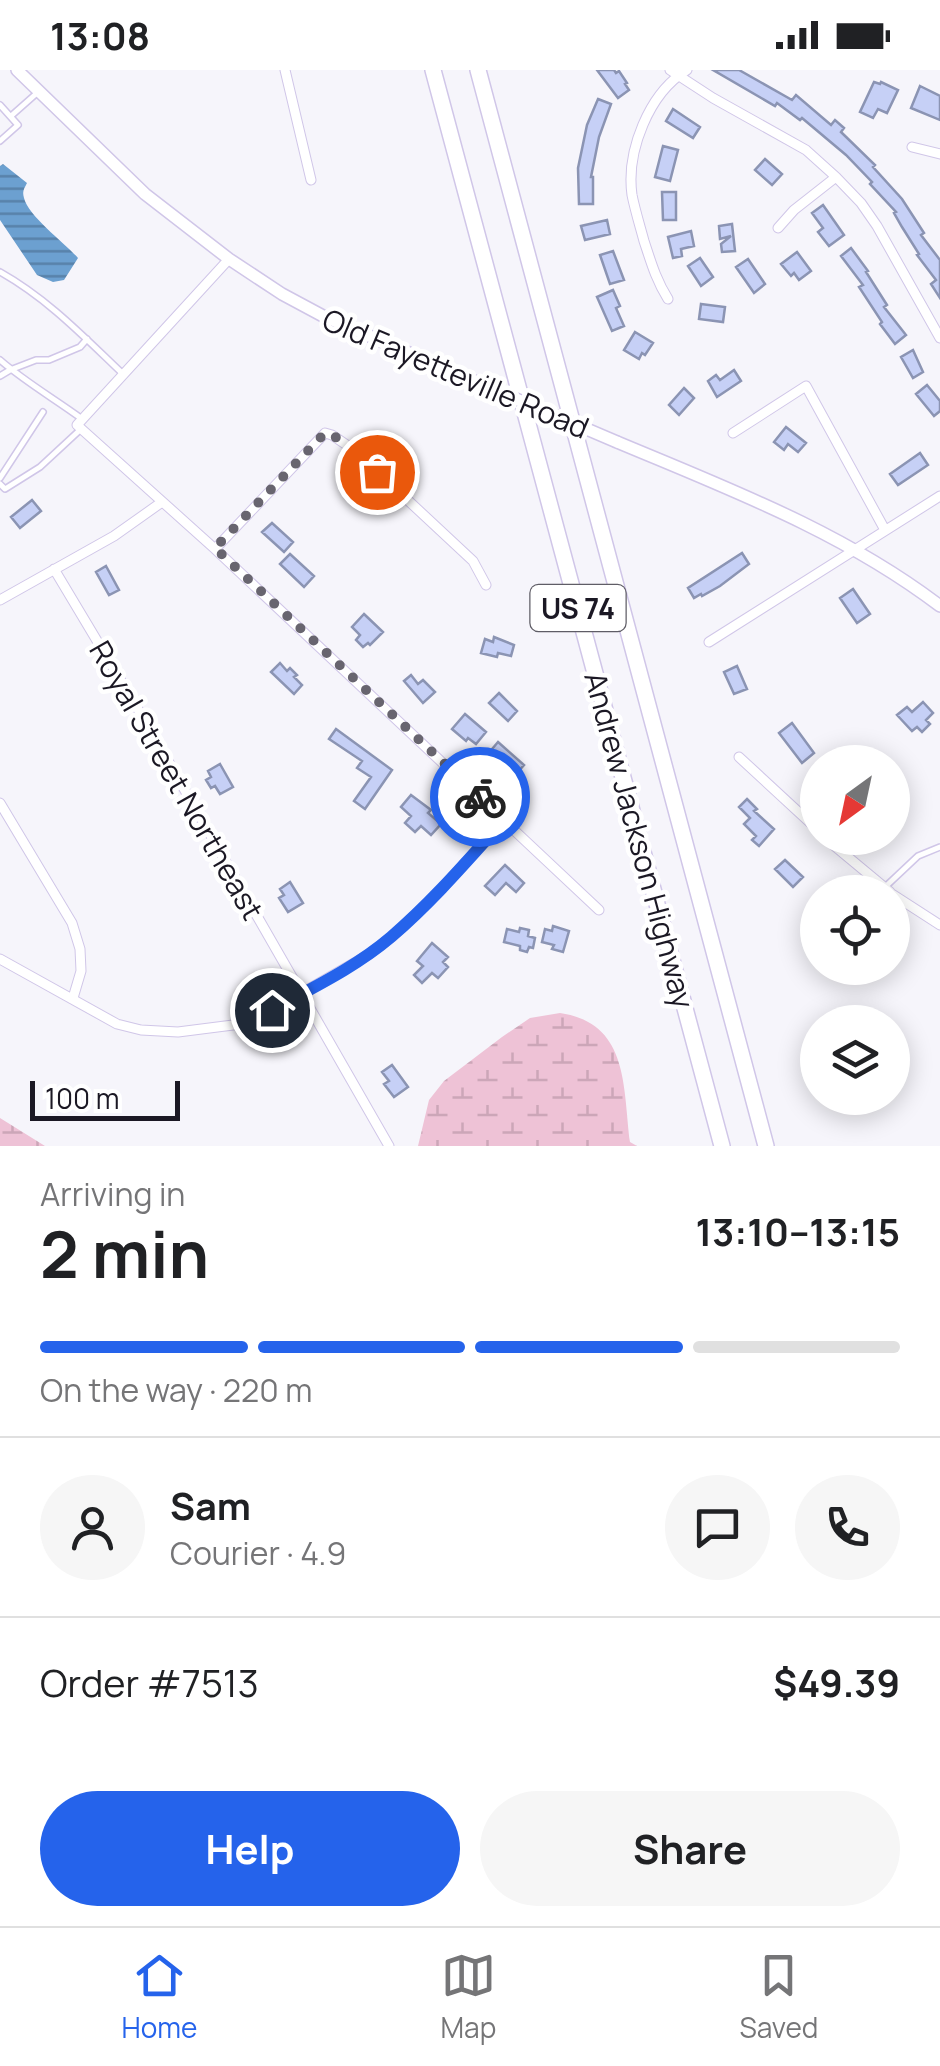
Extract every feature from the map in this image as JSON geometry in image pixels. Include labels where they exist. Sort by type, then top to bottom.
[{"type":"highway","name":"Andrew Jackson Highway","points":[[433,70],[722,1146]]},
{"type":"highway","name":"Andrew Jackson Highway","points":[[478,70],[766,1146]]},
{"type":"street","points":[[285,70],[311,180]]},
{"type":"street","name":"Old Fayetteville Road","points":[[21,71],[144,194],[282,294],[366,336],[759,502],[855,550],[940,606]]},
{"type":"street","points":[[668,299],[656,282],[638,219],[632,192],[633,166],[648,115],[679,72],[714,98],[806,150],[836,177],[877,226],[940,338]]},
{"type":"street","points":[[912,146],[940,154]]},
{"type":"street","points":[[778,228],[836,177]]},
{"type":"street","points":[[229,259],[80,424],[598,910]]},
{"type":"street","points":[[733,433],[806,386],[885,530]]},
{"type":"street","points":[[215,548],[325,433],[354,450],[472,561],[486,585]]},
{"type":"street","points":[[709,642],[940,496]]},
{"type":"street","points":[[0,600],[114,536],[162,502]]},
{"type":"street","name":"Royal Street Northeast","points":[[54,569],[389,1146]]},
{"type":"street","points":[[739,757],[800,813]]},
{"type":"street","points":[[0,803],[72,923],[81,970],[73,998]]},
{"type":"street","points":[[0,959],[116,1024],[178,1032],[232,1025],[272,1010],[368,955],[436,894],[504,820]]},
{"type":"street","points":[[846,855],[870,875]]},
{"type":"street","points":[[910,905],[940,925]]},
{"type":"lane","points":[[10,117],[39,92]]},
{"type":"lane","points":[[0,106],[18,125],[0,141]]},
{"type":"lane","points":[[0,272],[58,311],[124,374]]},
{"type":"lane","points":[[0,376],[36,360],[49,360],[80,348],[87,340]]},
{"type":"lane","points":[[0,360],[49,395],[80,424],[40,467],[1,486]]},
{"type":"lane","points":[[1,486],[44,412]]},
{"type":"lane","points":[[897,875],[918,856],[940,847]]},
{"type":"green space","points":[[560,1013],[583,1019],[611,1044],[623,1080],[630,1142],[637,1146],[418,1146],[429,1100],[444,1081],[530,1018]]},
{"type":"green space","points":[[0,1118],[45,1146],[0,1146]]},
{"type":"water","points":[[3,164],[27,183],[23,196],[32,213],[78,258],[64,280],[53,282],[37,275],[0,220]]},
{"type":"building","points":[[597,70],[619,71],[629,90],[618,98]]},
{"type":"building","points":[[713,70],[739,70],[792,100],[796,95],[831,125],[835,120],[844,128],[841,132],[902,199],[940,260],[940,298],[931,284],[936,280],[917,255],[896,212],[846,155],[802,118]]},
{"type":"building","points":[[874,82],[898,90],[887,113],[878,109],[873,118],[860,112]]},
{"type":"building","points":[[920,86],[940,96],[940,120],[911,108]]},
{"type":"building","points":[[598,99],[611,104],[591,177],[593,204],[579,204],[578,168],[587,125]]},
{"type":"building","points":[[673,109],[700,127],[693,138],[666,121]]},
{"type":"building","points":[[663,146],[678,150],[670,181],[655,177]]},
{"type":"building","points":[[765,159],[782,174],[772,185],[755,170]]},
{"type":"building","points":[[662,192],[676,192],[676,220],[663,220]]},
{"type":"building","points":[[823,205],[844,235],[829,246],[818,232],[823,228],[812,213]]},
{"type":"building","points":[[607,220],[610,234],[585,240],[581,226]]},
{"type":"building","points":[[732,224],[735,251],[722,252],[721,244],[731,236],[720,239],[719,226]]},
{"type":"building","points":[[691,231],[694,246],[681,249],[682,256],[673,258],[668,237]]},
{"type":"building","points":[[851,248],[868,271],[887,305],[884,307],[906,335],[895,344],[859,287],[863,285],[841,256]]},
{"type":"building","points":[[613,251],[624,280],[610,284],[600,255]]},
{"type":"building","points":[[797,252],[811,271],[799,280],[781,264]]},
{"type":"building","points":[[700,258],[713,277],[701,286],[688,266]]},
{"type":"building","points":[[748,259],[765,284],[754,293],[736,267]]},
{"type":"building","points":[[613,290],[624,326],[612,331],[597,297]]},
{"type":"building","points":[[701,304],[725,307],[723,322],[699,319]]},
{"type":"building","points":[[635,332],[653,343],[639,359],[624,350]]},
{"type":"building","points":[[913,350],[923,372],[913,378],[901,357]]},
{"type":"building","points":[[734,370],[741,381],[717,397],[708,381],[716,375],[720,380]]},
{"type":"building","points":[[927,385],[940,401],[940,411],[934,416],[916,394]]},
{"type":"building","points":[[684,388],[694,398],[679,415],[669,405]]},
{"type":"building","points":[[786,427],[806,443],[798,452],[788,444],[784,450],[774,442]]},
{"type":"building","points":[[920,453],[928,465],[898,485],[890,474]]},
{"type":"building","points":[[32,500],[41,511],[20,528],[11,517]]},
{"type":"building","points":[[272,523],[293,542],[284,552],[262,532]]},
{"type":"building","points":[[742,553],[749,564],[720,586],[694,598],[688,588]]},
{"type":"building","points":[[290,554],[314,576],[304,587],[280,564]]},
{"type":"building","points":[[106,566],[119,590],[109,595],[96,572]]},
{"type":"building","points":[[853,589],[870,614],[857,623],[840,598]]},
{"type":"building","points":[[364,614],[383,632],[363,647],[356,640],[360,635],[352,627]]},
{"type":"building","points":[[494,637],[514,645],[511,656],[481,653],[485,639],[493,642]]},
{"type":"building","points":[[280,663],[297,675],[294,677],[302,685],[294,694],[271,672]]},
{"type":"building","points":[[737,666],[747,689],[734,694],[724,672]]},
{"type":"building","points":[[411,675],[418,684],[423,680],[435,692],[423,703],[404,681]]},
{"type":"building","points":[[499,693],[517,711],[508,721],[489,703]]},
{"type":"building","points":[[923,702],[933,713],[926,720],[930,724],[922,732],[917,727],[912,731],[897,715],[907,707],[912,712]]},
{"type":"building","points":[[465,714],[486,732],[476,744],[452,729]]},
{"type":"building","points":[[792,723],[808,745],[800,745],[800,760],[779,733]]},
{"type":"building","points":[[336,729],[392,770],[365,809],[354,801],[371,777],[357,768],[362,761],[329,739]]},
{"type":"building","points":[[498,742],[524,765],[513,777],[507,772],[504,775],[487,755]]},
{"type":"building","points":[[220,764],[233,787],[220,794],[206,780],[211,777],[208,771]]},
{"type":"building","points":[[411,795],[431,810],[428,813],[441,824],[431,835],[421,826],[415,832],[405,823],[411,816],[401,807]]},
{"type":"building","points":[[747,799],[774,829],[759,846],[752,840],[756,836],[744,824],[750,818],[739,807]]},
{"type":"building","points":[[785,860],[801,875],[800,880],[793,887],[775,869]]},
{"type":"building","points":[[505,865],[524,883],[516,892],[506,883],[495,895],[485,886]]},
{"type":"building","points":[[290,882],[303,903],[288,912],[279,898],[284,895],[280,889]]},
{"type":"building","points":[[553,926],[569,931],[563,952],[542,942],[545,929],[552,931]]},
{"type":"building","points":[[520,928],[529,930],[528,936],[535,938],[533,948],[529,947],[527,952],[504,942],[507,929],[519,932]]},
{"type":"building","points":[[432,943],[448,957],[443,962],[448,967],[438,978],[432,973],[422,983],[414,975],[423,966],[417,961]]},
{"type":"building","points":[[392,1065],[408,1087],[394,1097],[384,1084],[389,1081],[382,1072]]},
{"type":"way so far","points":[[377,472],[354,450],[325,433],[215,548],[480,797]]},
{"type":"route","points":[[272,1010],[368,955],[436,894],[504,820],[480,797]]}]
